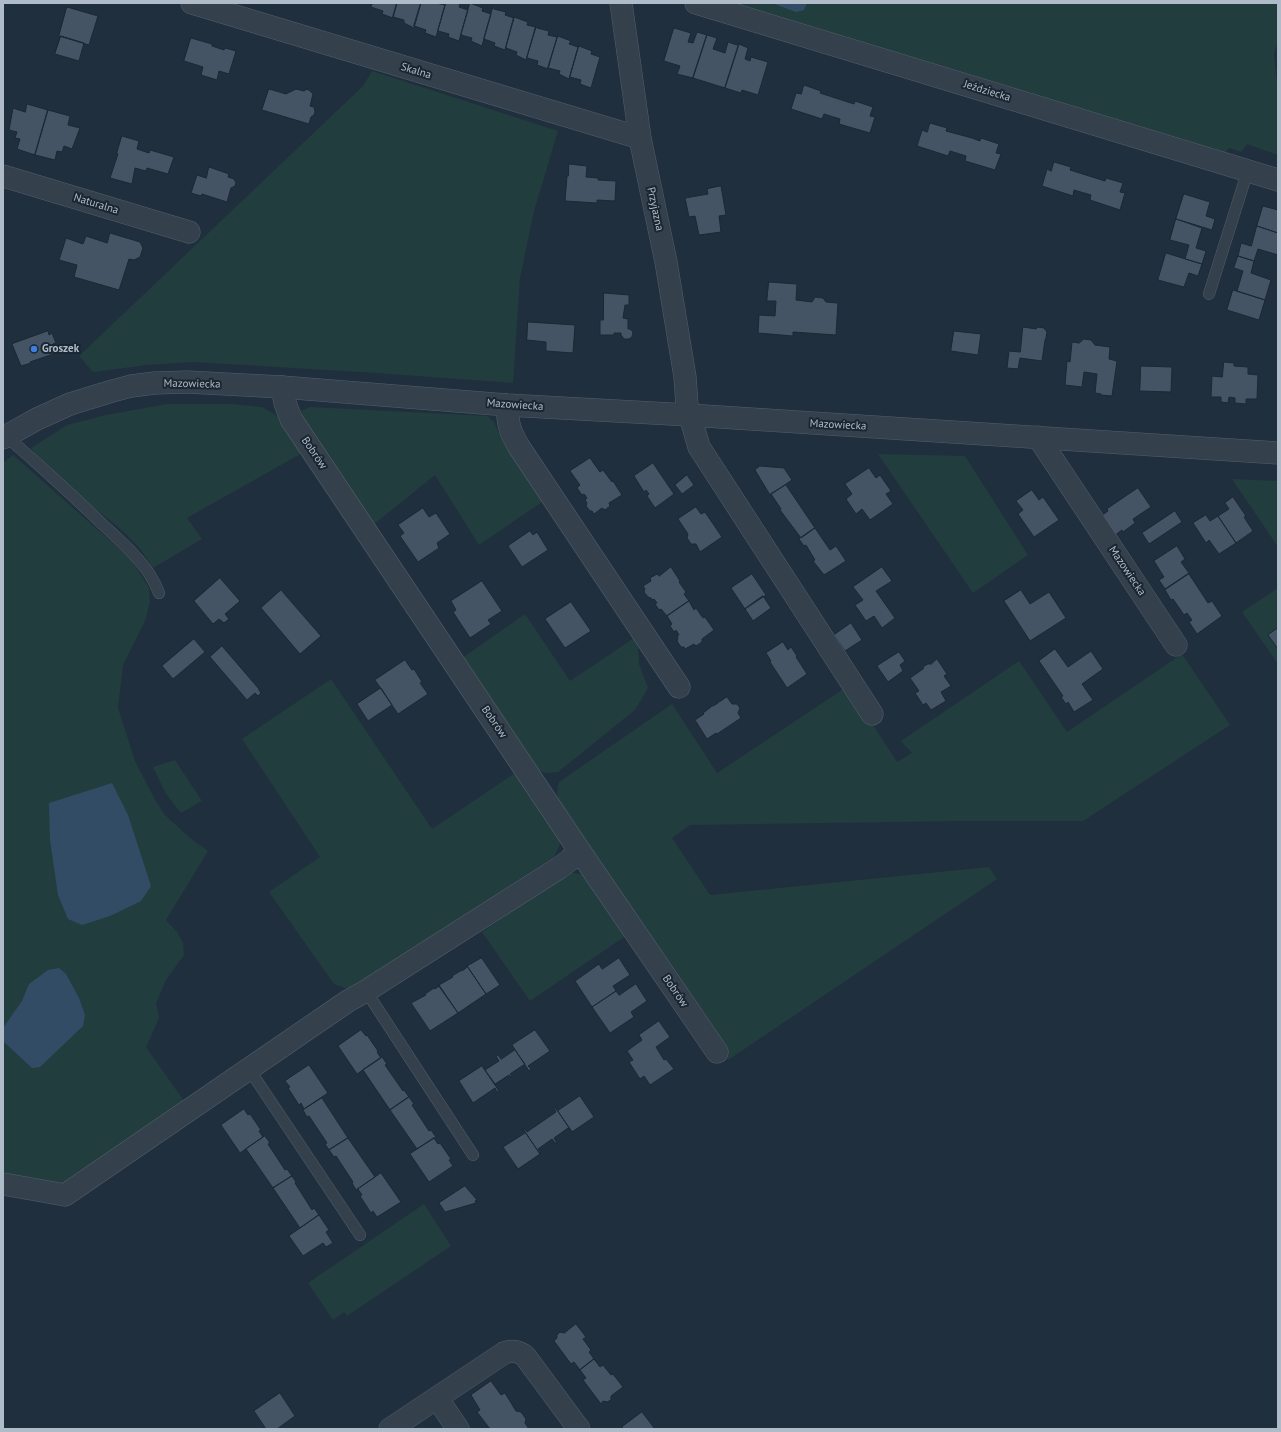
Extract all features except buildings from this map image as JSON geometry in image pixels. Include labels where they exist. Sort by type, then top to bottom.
[{"type":"street","name":"Skalna","points":[[192,3],[640,138]]},
{"type":"street","name":"Przyjazna","points":[[620,3],[640,138],[666,262],[685,377],[689,415],[699,447],[702,454],[872,714]]},
{"type":"street","name":"Jeździecka","points":[[696,3],[1278,180]]},
{"type":"street","name":"Naturalna","points":[[3,176],[189,232]]},
{"type":"street","name":"Mazowiecka","points":[[5,437],[70,404],[131,386],[155,383],[187,382],[282,386],[507,405],[689,415],[1278,453]]},
{"type":"street","name":"Bobrów","points":[[282,386],[285,403],[291,419],[579,850],[717,1052]]},
{"type":"street","points":[[507,405],[508,422],[511,434],[678,687]]},
{"type":"street","name":"Mazowiecka","points":[[1038,437],[1176,645]]},
{"type":"street","points":[[3,1184],[65,1195],[348,1001],[559,868],[570,860],[579,850]]},
{"type":"street","points":[[390,1429],[504,1353],[512,1351],[518,1351],[525,1356],[579,1429]]},
{"type":"street","points":[[437,1398],[458,1429]]},
{"type":"lane","points":[[1209,294],[1248,170]]},
{"type":"lane","points":[[5,437],[72,495],[136,556],[156,584],[159,593]]},
{"type":"lane","points":[[366,991],[473,1155]]},
{"type":"lane","points":[[249,1069],[360,1235]]},
{"type":"green space","points":[[722,3],[1278,3],[1278,41],[1274,54],[1278,93],[1278,155],[1247,144],[1241,152],[1229,148],[1224,155]]},
{"type":"green space","points":[[372,71],[558,131],[534,211],[520,278],[513,383],[194,362],[147,365],[93,372],[79,356],[363,86]]},
{"type":"green space","points":[[167,404],[232,404],[262,407],[281,418],[304,452],[187,518],[202,539],[153,568],[133,541],[50,472],[31,448],[67,425],[106,415]]},
{"type":"green space","points":[[310,407],[487,416],[494,422],[499,433],[545,500],[479,545],[435,475],[373,525],[302,419],[301,411]]},
{"type":"green space","points":[[878,454],[965,456],[1028,555],[973,593]]},
{"type":"green space","points":[[13,455],[131,559],[149,588],[150,602],[145,621],[123,665],[118,708],[135,761],[164,814],[190,838],[208,851],[166,920],[177,932],[183,943],[184,955],[166,980],[156,1003],[159,1018],[146,1047],[184,1101],[65,1184],[3,1179],[3,463]]},
{"type":"green space","points":[[1232,479],[1278,481],[1278,547]]},
{"type":"green space","points":[[1278,588],[1278,664],[1242,612]]},
{"type":"green space","points":[[525,614],[570,681],[637,636],[639,664],[648,688],[635,710],[558,772],[545,773],[533,767],[462,658]]},
{"type":"green space","points":[[1182,654],[1230,725],[1083,821],[958,821],[690,825],[672,838],[710,895],[989,867],[997,879],[728,1060],[559,808],[557,792],[559,782],[672,704],[717,773],[848,686],[897,762],[912,753],[901,741],[1019,661],[1067,732]]},
{"type":"green space","points":[[331,679],[432,829],[518,771],[559,832],[560,844],[554,857],[352,988],[345,988],[334,984],[269,892],[320,857],[242,739]]},
{"type":"green space","points":[[175,760],[202,801],[181,813],[166,794],[153,767]]},
{"type":"green space","points":[[568,872],[586,875],[627,935],[530,1001],[482,932]]},
{"type":"green space","points":[[424,1204],[451,1246],[347,1316],[344,1312],[333,1320],[308,1283]]},
{"type":"water","points":[[772,3],[807,3],[804,10],[796,12]]},
{"type":"water","points":[[112,783],[128,815],[151,886],[141,901],[110,916],[82,925],[68,919],[58,895],[50,840],[49,803]]},
{"type":"water","points":[[59,968],[66,974],[79,998],[85,1015],[83,1026],[40,1067],[32,1068],[3,1041],[3,1028],[22,1001],[29,984],[48,970]]},
{"type":"place","name":"Groszek","points":[[34,349]]}]
